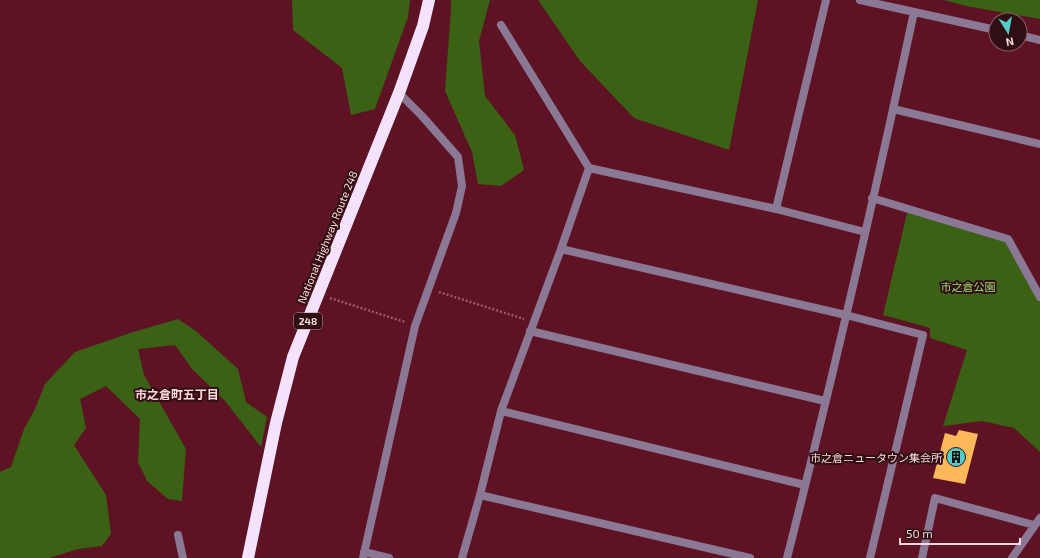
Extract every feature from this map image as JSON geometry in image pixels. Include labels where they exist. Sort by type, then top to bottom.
[{"type":"highway","name":"National Highway Route 248","points":[[248,558],[276,423],[293,358],[399,93],[423,26],[429,0]]},
{"type":"street","points":[[776,210],[826,0]]},
{"type":"street","points":[[860,0],[988,28]]},
{"type":"street","points":[[787,558],[846,315],[914,12]]},
{"type":"street","points":[[501,25],[589,168],[776,210],[865,232]]},
{"type":"street","points":[[1028,37],[1040,40]]},
{"type":"street","points":[[389,558],[364,555],[415,326],[456,213],[462,186],[458,157],[422,116],[399,93]]},
{"type":"street","points":[[893,109],[1040,144]]},
{"type":"street","points":[[462,558],[480,495],[501,411],[561,249],[589,168]]},
{"type":"street","points":[[872,198],[1008,239],[1040,298]]},
{"type":"street","points":[[561,249],[846,315],[923,335],[870,558]]},
{"type":"street","points":[[530,331],[825,401]]},
{"type":"street","points":[[501,411],[805,485]]},
{"type":"street","points":[[480,495],[750,558]]},
{"type":"street","points":[[922,558],[935,498],[1034,525]]},
{"type":"street","points":[[1012,558],[1040,518]]},
{"type":"street","points":[[178,535],[183,558]]},
{"type":"path","points":[[428,289],[534,322]]},
{"type":"path","points":[[318,294],[415,326]]},
{"type":"green space","points":[[292,0],[410,0],[408,17],[375,109],[351,115],[342,68],[293,30]]},
{"type":"green space","points":[[451,0],[490,0],[479,41],[485,96],[515,135],[524,170],[501,186],[478,184],[472,152],[445,91]]},
{"type":"green space","points":[[538,0],[758,0],[729,150],[634,118],[580,61]]},
{"type":"green space","points":[[944,0],[1040,0],[1040,19],[1028,17],[1028,12],[1000,12],[966,6]]},
{"type":"green space","name":"市之倉公園","points":[[908,209],[1008,239],[1040,297],[1040,452],[1014,428],[982,421],[943,426],[967,350],[930,338],[930,328],[883,315]]},
{"type":"green space","points":[[178,319],[196,331],[238,369],[246,402],[267,417],[261,447],[225,401],[193,370],[175,345],[138,349],[144,375],[186,449],[182,501],[168,499],[147,481],[138,462],[140,419],[106,386],[80,399],[86,428],[74,445],[106,495],[111,534],[102,546],[78,549],[49,558],[0,558],[0,472],[11,467],[24,429],[35,409],[45,384],[75,352],[130,333]]},
{"type":"building","name":"市之倉ニュータウン集会所","points":[[959,430],[978,434],[965,484],[933,478],[945,433],[956,436]]},
{"type":"place","name":"市之倉ニュータウン集会所","points":[[956,457]]},
{"type":"district","name":"市之倉町五丁目","points":[[177,394]]}]
